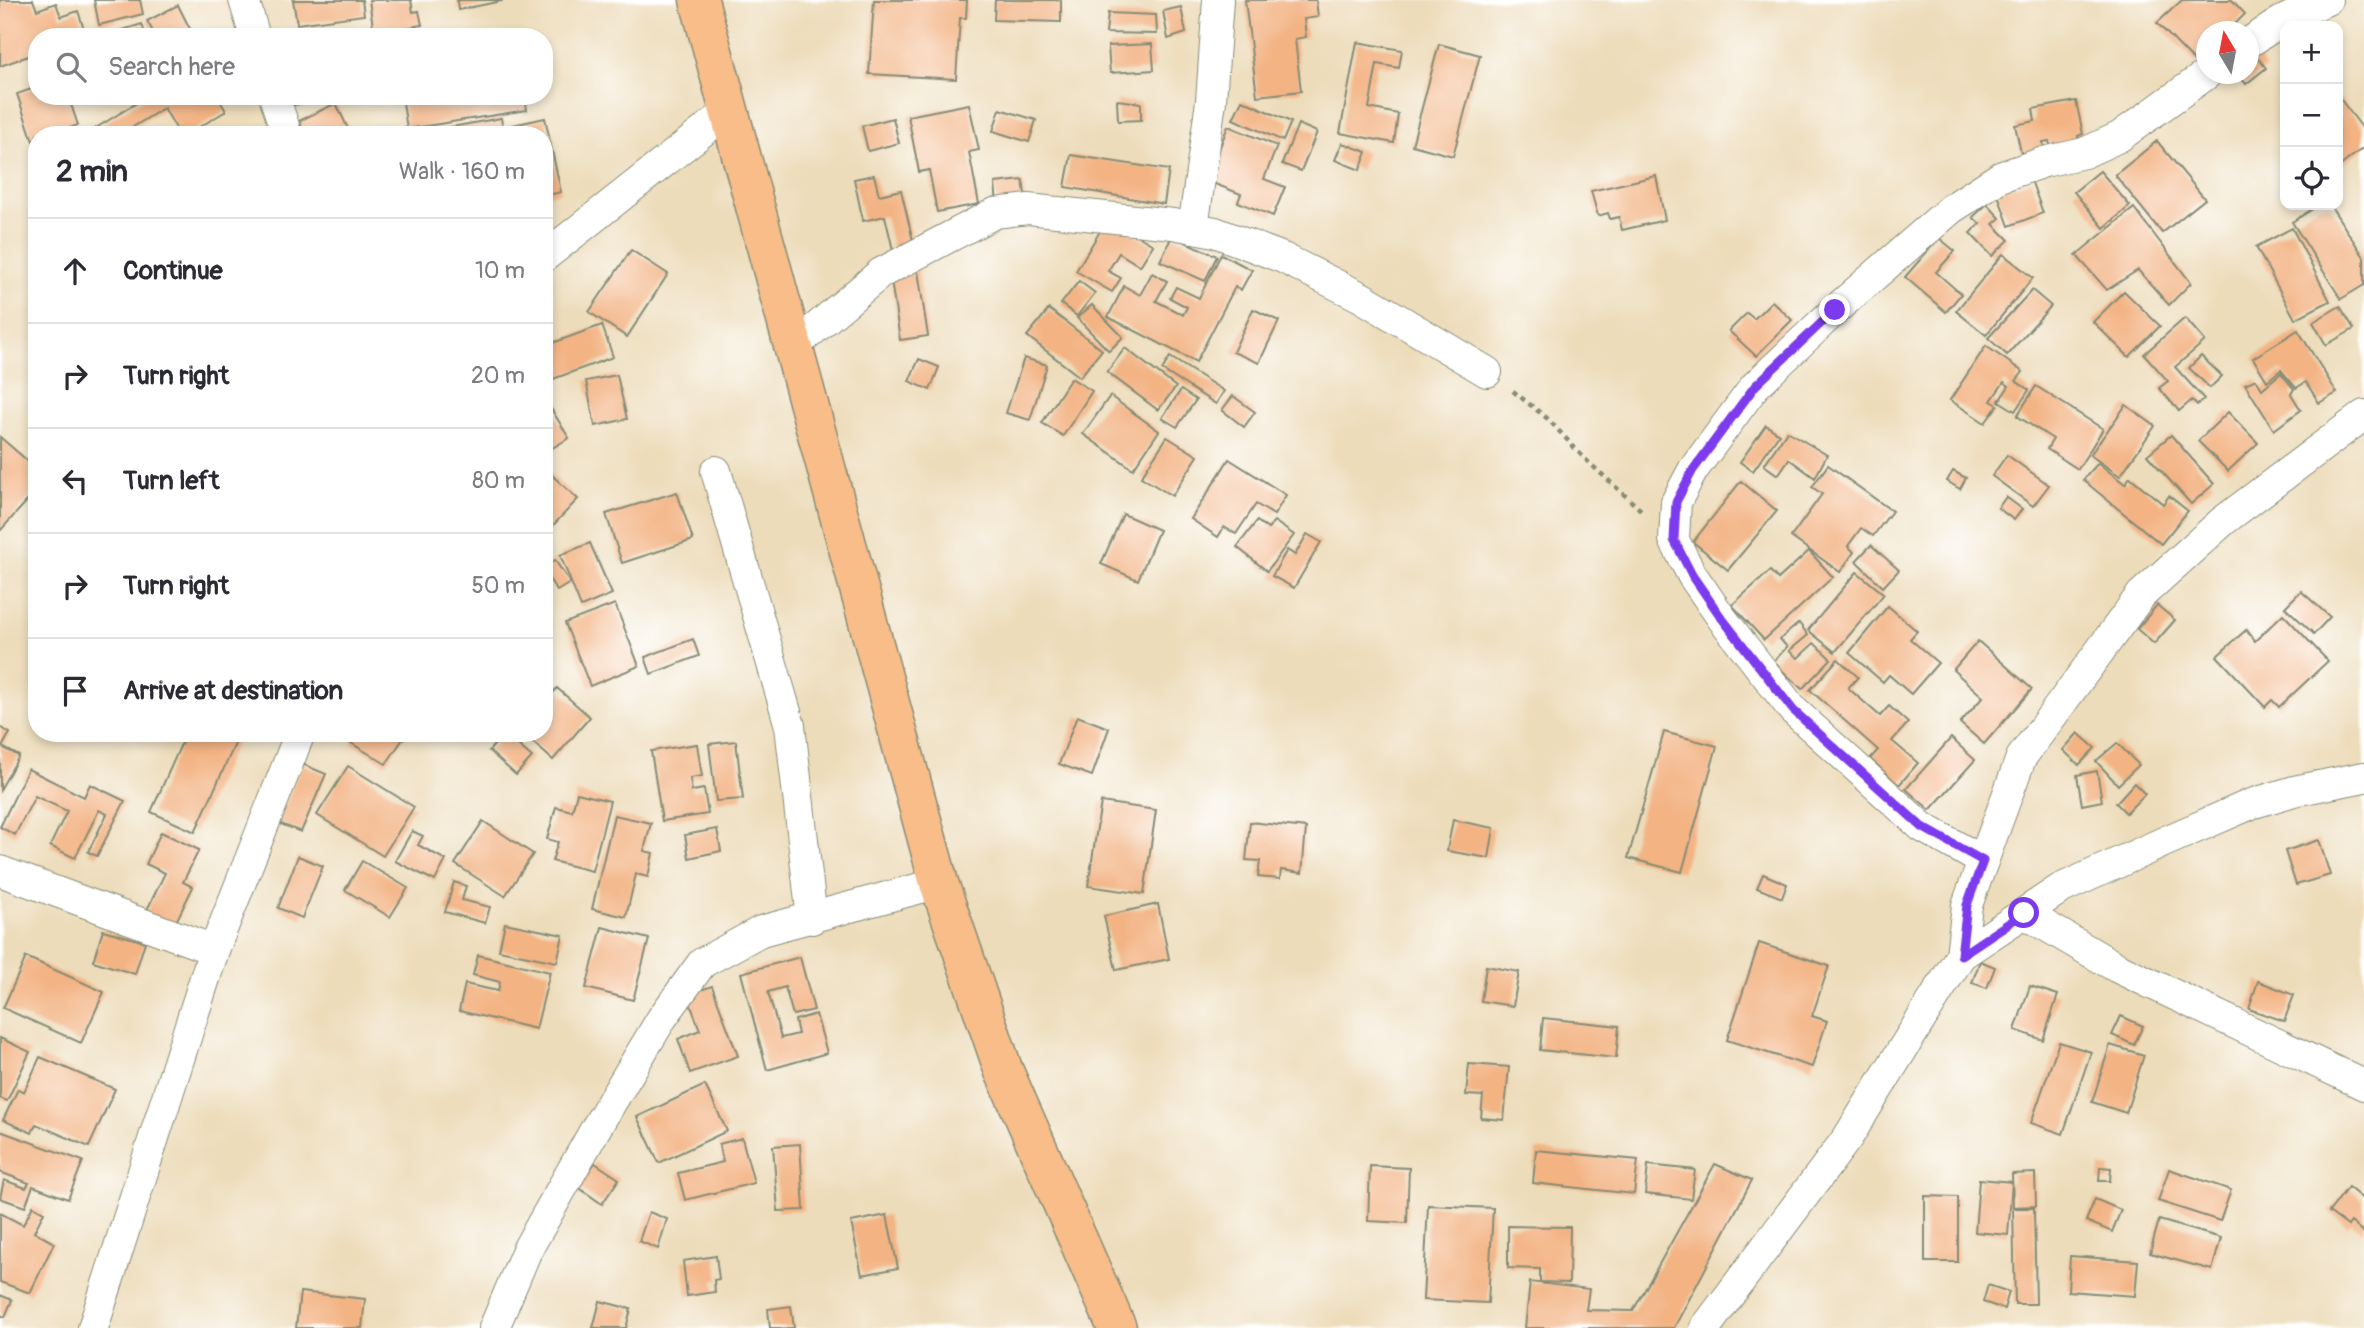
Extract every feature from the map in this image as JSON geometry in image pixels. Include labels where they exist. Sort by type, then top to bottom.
[{"type":"highway","points":[[699,0],[939,883],[1003,1069],[1116,1328]]},
{"type":"street","points":[[244,0],[252,28]]},
{"type":"street","points":[[1193,228],[1211,101],[1218,0]]},
{"type":"street","points":[[2259,37],[2283,21],[2327,0]]},
{"type":"street","points":[[1983,861],[1922,827],[1793,710],[1692,575],[1674,540],[1676,502],[1693,470],[1755,386],[1835,310],[1951,209],[2000,177],[2044,162],[2084,153],[2119,137],[2196,82]]},
{"type":"street","points":[[277,105],[284,126]]},
{"type":"street","points":[[553,250],[730,110]]},
{"type":"street","points":[[793,347],[881,273],[995,214],[1028,209],[1086,214],[1215,232],[1283,258],[1350,291],[1486,372]]},
{"type":"street","points":[[1961,955],[1967,905],[2021,758],[2141,596],[2223,521],[2364,415]]},
{"type":"street","points":[[716,471],[790,726],[812,919]]},
{"type":"street","points":[[93,1328],[214,950],[296,742]]},
{"type":"street","points":[[1706,1328],[1848,1137],[1961,955],[2060,889],[2251,804],[2294,791],[2364,777]]},
{"type":"street","points":[[0,871],[214,950]]},
{"type":"street","points":[[495,1328],[527,1250],[596,1128],[662,1018],[702,963],[761,931],[939,883]]},
{"type":"street","points":[[2024,913],[2139,978],[2364,1085]]},
{"type":"path","points":[[1486,372],[1548,419],[1584,458],[1674,540]]},
{"type":"building","points":[[0,0],[33,0],[37,10],[56,3],[61,17],[78,11],[84,28],[28,28],[28,56],[0,66]]},
{"type":"building","points":[[94,0],[140,0],[143,14],[99,25]]},
{"type":"building","points":[[293,0],[362,0],[364,15],[297,24]]},
{"type":"building","points":[[369,0],[411,0],[413,12],[419,11],[422,25],[404,28],[373,28]]},
{"type":"building","points":[[457,0],[502,0],[502,1],[458,10]]},
{"type":"building","points":[[874,0],[967,0],[966,18],[960,18],[956,79],[869,74]]},
{"type":"building","points":[[995,0],[1061,0],[1061,22],[994,20]]},
{"type":"building","points":[[1245,0],[1316,0],[1318,17],[1304,19],[1306,37],[1295,39],[1301,91],[1257,96]]},
{"type":"building","points":[[2182,0],[2232,0],[2245,14],[2238,21],[2196,21],[2195,62],[2157,23]]},
{"type":"building","points":[[178,5],[190,28],[151,28],[147,21]]},
{"type":"building","points":[[1181,7],[1186,33],[1168,39],[1163,11]]},
{"type":"building","points":[[1108,13],[1156,15],[1157,34],[1106,33]]},
{"type":"building","points":[[1357,42],[1402,50],[1399,68],[1377,64],[1369,108],[1398,114],[1394,143],[1340,133]]},
{"type":"building","points":[[1152,44],[1154,70],[1110,73],[1108,46]]},
{"type":"building","points":[[1439,44],[1480,55],[1453,156],[1412,145]]},
{"type":"building","points":[[2259,59],[2266,68],[2259,74]]},
{"type":"building","points":[[28,90],[28,105],[71,105],[78,125],[28,126],[17,94]]},
{"type":"building","points":[[1117,100],[1141,103],[1141,120],[1118,121]]},
{"type":"building","points":[[1242,100],[1291,122],[1283,141],[1233,119]]},
{"type":"building","points":[[2076,101],[2083,134],[2078,136],[2079,143],[2051,149],[2049,141],[2043,142],[2045,153],[2022,157],[2015,125],[2035,121],[2033,109]]},
{"type":"building","points":[[2343,103],[2364,130],[2364,147],[2343,164]]},
{"type":"building","points":[[969,104],[979,150],[969,152],[979,204],[937,212],[929,170],[919,172],[908,116]]},
{"type":"building","points":[[133,105],[222,105],[226,111],[201,126],[175,126],[164,108],[135,126],[99,126]]},
{"type":"building","points":[[337,105],[347,126],[302,126],[299,121]]},
{"type":"building","points":[[403,105],[526,105],[527,110],[426,126],[407,126]]},
{"type":"building","points":[[1000,109],[1036,120],[1029,142],[993,131]]},
{"type":"building","points":[[501,118],[502,126],[457,126]]},
{"type":"building","points":[[545,118],[547,126],[508,126]]},
{"type":"building","points":[[893,118],[899,143],[868,151],[862,126]]},
{"type":"building","points":[[1298,124],[1317,132],[1301,171],[1282,164]]},
{"type":"building","points":[[1228,126],[1277,146],[1264,179],[1285,187],[1273,216],[1238,202],[1241,194],[1207,181]]},
{"type":"building","points":[[2157,141],[2205,199],[2162,233],[2115,175]]},
{"type":"building","points":[[1342,143],[1367,152],[1360,170],[1335,160]]},
{"type":"building","points":[[553,155],[561,192],[553,194]]},
{"type":"building","points":[[1071,155],[1169,170],[1164,204],[1065,187]]},
{"type":"building","points":[[2100,171],[2130,206],[2104,228],[2074,192]]},
{"type":"building","points":[[874,175],[879,195],[901,190],[914,245],[893,250],[885,216],[863,221],[854,179]]},
{"type":"building","points":[[1656,176],[1665,220],[1622,230],[1619,217],[1610,219],[1608,213],[1598,216],[1591,191]]},
{"type":"building","points":[[1023,180],[1026,201],[997,204],[995,183]]},
{"type":"building","points":[[2031,180],[2043,213],[2009,226],[1997,192]]},
{"type":"building","points":[[1987,204],[2000,218],[1993,224],[2009,240],[1992,256],[1970,233],[1980,224],[1973,217]]},
{"type":"building","points":[[2134,208],[2191,283],[2169,305],[2138,270],[2107,290],[2076,255]]},
{"type":"building","points":[[2311,210],[2333,210],[2364,257],[2364,285],[2341,299],[2292,222]]},
{"type":"building","points":[[1108,218],[1153,245],[1140,266],[1119,253],[1108,271],[1121,278],[1112,292],[1076,271]]},
{"type":"building","points":[[2292,228],[2330,301],[2295,319],[2256,247]]},
{"type":"building","points":[[1172,236],[1217,256],[1205,281],[1160,261]]},
{"type":"building","points":[[1939,238],[1955,251],[1936,272],[1961,294],[1946,312],[1905,277]]},
{"type":"building","points":[[631,250],[668,274],[627,337],[589,312]]},
{"type":"building","points":[[1221,254],[1252,270],[1241,290],[1235,287],[1196,362],[1108,317],[1124,286],[1140,295],[1152,273],[1167,281],[1156,301],[1183,315],[1187,307],[1170,298],[1176,287],[1199,298]]},
{"type":"building","points":[[2003,254],[2033,278],[1986,335],[1956,311]]},
{"type":"building","points":[[918,271],[928,336],[900,340],[890,274]]},
{"type":"building","points":[[1079,281],[1095,293],[1077,316],[1061,304]]},
{"type":"building","points":[[2032,290],[2051,306],[2007,355],[1988,338]]},
{"type":"building","points":[[2124,291],[2160,326],[2129,357],[2093,322]]},
{"type":"building","points":[[1772,301],[1792,320],[1756,356],[1729,331],[1747,313],[1754,319]]},
{"type":"building","points":[[1092,305],[1123,337],[1109,351],[1077,318]]},
{"type":"building","points":[[2340,306],[2354,329],[2326,345],[2313,322]]},
{"type":"building","points":[[1049,309],[1102,350],[1080,377],[1027,336]]},
{"type":"building","points":[[1253,309],[1279,321],[1259,363],[1233,352]]},
{"type":"building","points":[[2185,318],[2205,341],[2175,367],[2204,399],[2197,405],[2192,400],[2179,411],[2159,388],[2168,381],[2144,354]]},
{"type":"building","points":[[602,325],[613,357],[553,379],[553,343]]},
{"type":"building","points":[[2298,330],[2337,393],[2319,403],[2306,382],[2296,388],[2281,370],[2267,381],[2253,358]]},
{"type":"building","points":[[1986,346],[2023,372],[2016,381],[2029,390],[2015,411],[1999,401],[2009,386],[2004,382],[1991,401],[1998,405],[1985,423],[1950,400]]},
{"type":"building","points":[[1125,348],[1176,387],[1158,410],[1107,372]]},
{"type":"building","points":[[2201,356],[2222,376],[2210,388],[2189,368]]},
{"type":"building","points":[[1170,357],[1224,391],[1216,404],[1162,370]]},
{"type":"building","points":[[1024,358],[1047,365],[1030,420],[1006,413]]},
{"type":"building","points":[[919,359],[939,367],[930,390],[909,381]]},
{"type":"building","points":[[2281,373],[2294,389],[2291,394],[2301,410],[2274,430],[2245,384],[2256,379],[2262,389]]},
{"type":"building","points":[[617,375],[627,419],[595,426],[586,381]]},
{"type":"building","points":[[1071,378],[1092,391],[1063,436],[1042,423]]},
{"type":"building","points":[[2036,386],[2103,429],[2078,469],[2047,449],[2053,439],[2017,416]]},
{"type":"building","points":[[1181,390],[1196,400],[1177,427],[1162,418]]},
{"type":"building","points":[[1110,396],[1159,431],[1133,469],[1083,434]]},
{"type":"building","points":[[1233,396],[1255,412],[1244,427],[1222,410]]},
{"type":"building","points":[[2126,405],[2155,426],[2120,476],[2090,455]]},
{"type":"building","points":[[553,412],[569,438],[553,448]]},
{"type":"building","points":[[2228,412],[2258,443],[2228,471],[2198,441]]},
{"type":"building","points":[[1766,425],[1779,434],[1753,471],[1740,462]]},
{"type":"building","points":[[1787,431],[1827,455],[1815,478],[1789,459],[1778,475],[1764,465]]},
{"type":"building","points":[[2171,435],[2214,484],[2191,504],[2147,455]]},
{"type":"building","points":[[0,437],[28,461],[28,500],[0,531]]},
{"type":"building","points":[[1167,437],[1198,456],[1172,496],[1141,477]]},
{"type":"building","points":[[2007,455],[2049,485],[2033,506],[1992,476]]},
{"type":"building","points":[[1229,459],[1286,495],[1274,515],[1256,504],[1236,534],[1224,527],[1218,537],[1191,519]]},
{"type":"building","points":[[2098,463],[2125,484],[2130,477],[2163,504],[2169,496],[2188,511],[2161,544],[2083,480]]},
{"type":"building","points":[[1828,465],[1892,511],[1873,536],[1861,528],[1848,546],[1854,552],[1840,572],[1791,537],[1822,494],[1812,487]]},
{"type":"building","points":[[1953,471],[1966,478],[1960,489],[1947,481]]},
{"type":"building","points":[[553,476],[578,499],[553,525]]},
{"type":"building","points":[[1741,481],[1777,511],[1728,570],[1693,542]]},
{"type":"building","points":[[677,492],[693,540],[622,563],[606,514]]},
{"type":"building","points":[[2006,497],[2022,509],[2014,520],[1998,508]]},
{"type":"building","points":[[1123,514],[1159,530],[1138,580],[1101,564]]},
{"type":"building","points":[[1257,521],[1268,529],[1274,521],[1294,535],[1267,571],[1237,547]]},
{"type":"building","points":[[1307,534],[1321,542],[1294,588],[1272,576],[1287,550],[1295,555]]},
{"type":"building","points":[[590,543],[612,594],[581,607],[560,555]]},
{"type":"building","points":[[1871,545],[1899,570],[1883,587],[1856,561]]},
{"type":"building","points":[[1809,551],[1833,577],[1764,640],[1732,605],[1770,571],[1778,579]]},
{"type":"building","points":[[555,560],[570,583],[557,591],[553,585]]},
{"type":"building","points":[[1857,572],[1884,594],[1835,652],[1808,630]]},
{"type":"building","points":[[2301,591],[2330,617],[2314,634],[2285,607]]},
{"type":"building","points":[[615,604],[639,666],[590,686],[565,623]]},
{"type":"building","points":[[2157,605],[2175,620],[2154,644],[2137,629]]},
{"type":"building","points":[[1888,606],[1917,631],[1910,639],[1938,663],[1911,694],[1889,675],[1883,682],[1849,653]]},
{"type":"building","points":[[2283,614],[2328,661],[2279,707],[2272,700],[2265,707],[2217,656],[2246,630],[2255,641]]},
{"type":"building","points":[[1799,623],[1808,635],[1789,651],[1798,658],[1814,643],[1831,659],[1802,689],[1773,662],[1787,647],[1780,639]]},
{"type":"building","points":[[693,639],[699,656],[651,674],[645,657]]},
{"type":"building","points":[[1978,641],[2032,689],[1984,744],[1960,723],[1983,697],[1953,670]]},
{"type":"building","points":[[1838,659],[1858,677],[1848,688],[1880,716],[1889,706],[1908,723],[1892,741],[1918,763],[1899,785],[1870,759],[1878,750],[1810,690]]},
{"type":"building","points":[[557,688],[590,717],[553,760],[532,742],[553,742],[553,693]]},
{"type":"building","points":[[1077,716],[1109,728],[1092,776],[1059,764]]},
{"type":"building","points":[[0,727],[10,733],[2,747],[19,756],[0,790]]},
{"type":"building","points":[[1664,732],[1717,746],[1682,872],[1628,858]]},
{"type":"building","points":[[2078,733],[2095,748],[2079,765],[2063,750]]},
{"type":"building","points":[[1951,738],[1975,760],[1930,810],[1906,789]]},
{"type":"building","points":[[736,741],[743,799],[716,801],[709,744]]},
{"type":"building","points":[[182,742],[236,742],[195,832],[151,812]]},
{"type":"building","points":[[352,742],[401,742],[386,764]]},
{"type":"building","points":[[496,742],[514,742],[532,757],[516,775],[489,751]]},
{"type":"building","points":[[2117,743],[2139,765],[2118,785],[2096,761]]},
{"type":"building","points":[[697,744],[702,776],[690,778],[692,791],[704,789],[708,814],[662,821],[651,751]]},
{"type":"building","points":[[302,764],[326,774],[301,832],[278,823]]},
{"type":"building","points":[[348,766],[414,807],[383,856],[317,815]]},
{"type":"building","points":[[28,769],[84,797],[90,784],[125,801],[97,856],[88,852],[107,814],[99,810],[75,858],[50,846],[67,811],[35,796],[15,835],[0,827]]},
{"type":"building","points":[[2097,771],[2102,801],[2082,805],[2077,775]]},
{"type":"building","points":[[2134,783],[2145,794],[2126,813],[2116,803]]},
{"type":"building","points":[[577,793],[610,801],[592,871],[552,861],[558,842],[547,839],[556,807],[572,811]]},
{"type":"building","points":[[1101,802],[1156,810],[1144,894],[1088,886]]},
{"type":"building","points":[[614,815],[651,823],[644,851],[653,853],[648,877],[636,874],[626,917],[592,909]]},
{"type":"building","points":[[1453,820],[1494,828],[1489,858],[1447,851]]},
{"type":"building","points":[[483,821],[533,854],[505,896],[455,864]]},
{"type":"building","points":[[1250,822],[1306,828],[1302,873],[1281,870],[1280,879],[1258,877],[1260,861],[1246,860]]},
{"type":"building","points":[[717,829],[721,851],[689,858],[685,835]]},
{"type":"building","points":[[412,831],[423,836],[418,845],[446,860],[435,881],[395,861]]},
{"type":"building","points":[[161,832],[199,850],[183,882],[193,887],[174,926],[146,912],[165,873],[146,864]]},
{"type":"building","points":[[2319,840],[2330,875],[2296,885],[2285,851]]},
{"type":"building","points":[[298,856],[323,866],[302,918],[278,908]]},
{"type":"building","points":[[362,861],[408,888],[390,917],[345,890]]},
{"type":"building","points":[[1763,874],[1787,884],[1782,898],[1757,888]]},
{"type":"building","points":[[454,882],[466,886],[462,900],[490,907],[485,923],[445,912]]},
{"type":"building","points":[[1158,904],[1169,959],[1116,970],[1104,916]]},
{"type":"building","points":[[505,923],[563,935],[557,962],[499,950]]},
{"type":"building","points":[[602,927],[649,939],[633,1000],[586,988]]},
{"type":"building","points":[[103,930],[145,942],[135,974],[93,961]]},
{"type":"building","points":[[1759,943],[1829,966],[1812,1016],[1827,1021],[1812,1067],[1727,1040]]},
{"type":"building","points":[[478,955],[550,972],[536,1029],[459,1011],[465,984],[498,991],[500,982],[473,975]]},
{"type":"building","points":[[26,957],[104,992],[81,1043],[3,1008]]},
{"type":"building","points":[[800,957],[814,1010],[793,1015],[785,987],[768,992],[781,1038],[798,1034],[795,1020],[816,1014],[827,1053],[767,1070],[741,973]]},
{"type":"building","points":[[1980,961],[1995,967],[1987,988],[1972,983]]},
{"type":"building","points":[[1486,966],[1519,972],[1513,1006],[1481,1001]]},
{"type":"building","points":[[2258,981],[2294,995],[2284,1021],[2249,1009]]},
{"type":"building","points":[[712,986],[738,1056],[690,1073],[678,1039],[700,1030],[687,995]]},
{"type":"building","points":[[2030,986],[2058,995],[2043,1040],[2015,1030]]},
{"type":"building","points":[[2121,1016],[2143,1026],[2134,1045],[2112,1035]]},
{"type":"building","points":[[1543,1018],[1619,1026],[1616,1058],[1540,1050]]},
{"type":"building","points":[[0,1038],[30,1052],[7,1101],[0,1098]]},
{"type":"building","points":[[2059,1042],[2091,1052],[2063,1134],[2031,1123]]},
{"type":"building","points":[[2110,1045],[2144,1055],[2126,1113],[2092,1102]]},
{"type":"building","points":[[40,1057],[115,1089],[89,1147],[36,1124],[32,1133],[3,1120],[18,1089],[24,1092]]},
{"type":"building","points":[[1469,1064],[1509,1067],[1504,1120],[1481,1118],[1483,1096],[1466,1095]]},
{"type":"building","points":[[705,1085],[727,1131],[659,1163],[637,1117]]},
{"type":"building","points":[[0,1131],[83,1161],[68,1199],[33,1186],[25,1207],[0,1198],[4,1180],[26,1188],[29,1183],[0,1172]]},
{"type":"building","points":[[742,1138],[754,1183],[685,1200],[678,1173],[723,1162],[719,1144]]},
{"type":"building","points":[[800,1144],[804,1210],[778,1211],[773,1146]]},
{"type":"building","points":[[1536,1150],[1638,1160],[1634,1194],[1533,1183]]},
{"type":"building","points":[[595,1163],[619,1179],[602,1204],[578,1187]]},
{"type":"building","points":[[1715,1164],[1752,1180],[1674,1328],[1525,1328],[1530,1282],[1589,1289],[1586,1310],[1633,1311]]},
{"type":"building","points":[[1648,1165],[1695,1170],[1691,1199],[1645,1194]]},
{"type":"building","points":[[1370,1166],[1409,1168],[1407,1223],[1368,1221]]},
{"type":"building","points":[[2100,1167],[2111,1168],[2110,1181],[2099,1181]]},
{"type":"building","points":[[2169,1169],[2231,1190],[2220,1221],[2158,1201]]},
{"type":"building","points":[[2035,1173],[2036,1206],[2013,1207],[2012,1174]]},
{"type":"building","points":[[1979,1179],[2012,1182],[2008,1235],[1975,1232]]},
{"type":"building","points":[[2348,1187],[2364,1200],[2364,1233],[2351,1222],[2348,1226],[2329,1212]]},
{"type":"building","points":[[1925,1196],[1958,1197],[1958,1262],[1925,1262]]},
{"type":"building","points":[[2095,1199],[2121,1210],[2112,1232],[2086,1221]]},
{"type":"building","points":[[1428,1205],[1493,1208],[1488,1303],[1423,1300]]},
{"type":"building","points":[[33,1206],[44,1212],[34,1232],[54,1243],[30,1293],[0,1282],[0,1213],[23,1225]]},
{"type":"building","points":[[2013,1208],[2034,1208],[2036,1304],[2015,1304]]},
{"type":"building","points":[[649,1212],[667,1219],[658,1249],[639,1241]]},
{"type":"building","points":[[887,1215],[898,1268],[862,1275],[851,1222]]},
{"type":"building","points":[[2159,1220],[2221,1238],[2212,1270],[2150,1253]]},
{"type":"building","points":[[1508,1226],[1570,1227],[1569,1283],[1540,1282],[1540,1269],[1508,1268]]},
{"type":"building","points":[[716,1256],[719,1279],[714,1280],[715,1292],[687,1296],[683,1261]]},
{"type":"building","points":[[2070,1256],[2138,1261],[2135,1296],[2068,1291]]},
{"type":"building","points":[[1988,1285],[2009,1292],[2004,1309],[1983,1302]]},
{"type":"building","points":[[300,1292],[365,1299],[362,1328],[296,1328]]},
{"type":"building","points":[[0,1295],[12,1300],[5,1317],[0,1315]]},
{"type":"building","points":[[600,1301],[631,1309],[626,1328],[593,1328]]},
{"type":"building","points":[[791,1306],[794,1328],[770,1328],[768,1309]]},
{"type":"route","points":[[1835,310],[1755,386],[1693,470],[1676,502],[1674,540],[1692,575],[1721,617],[1793,710],[1922,827],[1983,861],[1967,905],[1961,955],[2024,913]]}]
